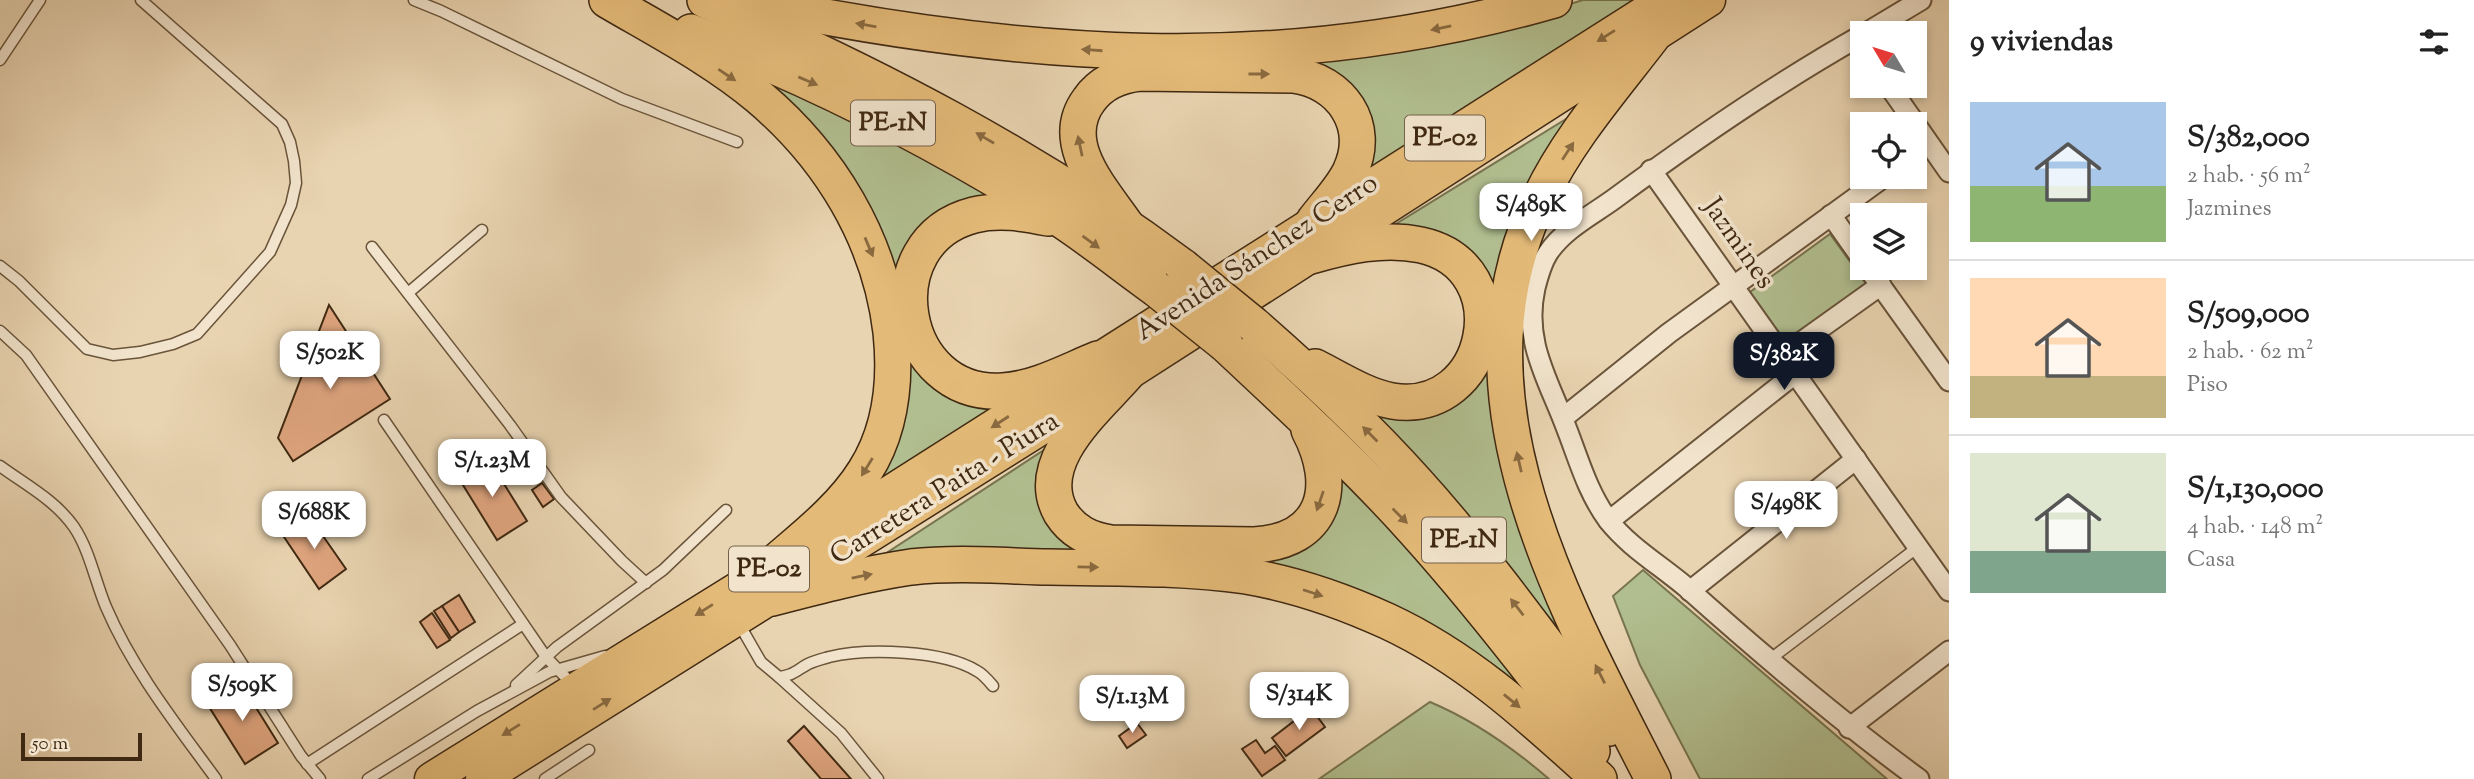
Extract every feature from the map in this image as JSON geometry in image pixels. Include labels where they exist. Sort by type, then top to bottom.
[{"type":"highway","name":"PE-1N","points":[[608,0],[820,86],[904,129],[1062,220],[1154,288],[1225,344],[1415,531],[1523,659],[1613,779]]},
{"type":"highway","points":[[608,0],[758,95],[797,131],[830,172],[853,211],[876,264],[885,295],[892,342],[892,382],[889,412],[873,456],[851,490],[768,585]]},
{"type":"highway","name":"PE-1N","points":[[705,0],[834,57],[918,100],[1052,177],[1126,225],[1254,325],[1286,353],[1415,481],[1545,643],[1646,779]]},
{"type":"highway","points":[[739,0],[841,21],[963,39],[1088,50],[1205,53],[1340,43],[1393,36],[1490,17],[1555,0]]},
{"type":"highway","name":"Avenida Sánchez Cerro","points":[[1112,367],[1314,221],[1664,0]]},
{"type":"highway","name":"Avenida Sánchez Cerro","points":[[1157,354],[1709,0]]},
{"type":"highway","points":[[1652,37],[1591,117],[1540,197],[1514,268],[1507,313],[1504,363],[1510,425],[1541,540],[1569,612],[1653,779]]},
{"type":"highway","points":[[1126,225],[1082,158],[1078,145],[1078,122],[1086,104],[1101,87],[1122,76],[1140,73],[1293,75],[1314,78],[1336,92],[1348,107],[1355,125],[1354,158],[1340,188],[1314,221]]},
{"type":"highway","points":[[1062,220],[999,212],[973,215],[954,223],[934,238],[915,267],[908,303],[911,323],[930,361],[957,382],[978,389],[1017,389],[1112,367]]},
{"type":"highway","points":[[1286,353],[1369,394],[1402,402],[1425,398],[1452,385],[1472,363],[1480,346],[1484,323],[1483,309],[1475,286],[1461,267],[1442,253],[1422,245],[1393,242],[1351,246],[1311,256]]},
{"type":"highway","name":"Carretera Paita - Piura","points":[[431,779],[567,679],[650,643],[768,585],[1112,367],[1157,354]]},
{"type":"highway","points":[[1112,367],[1059,456],[1054,474],[1053,491],[1064,517],[1082,535],[1100,541],[1254,545],[1275,543],[1293,536],[1316,513],[1324,492],[1325,477],[1320,454],[1300,415]]},
{"type":"highway","points":[[768,585],[941,565],[1199,572],[1246,576],[1286,585],[1379,618],[1444,652],[1514,703],[1599,779]]},
{"type":"highway","name":"Carretera Paita - Piura","points":[[482,779],[737,620],[768,585]]},
{"type":"street","points":[[1881,21],[1897,7],[1921,0]]},
{"type":"street","points":[[1850,45],[1747,105],[1651,170],[1559,239],[1541,265],[1533,300],[1533,345],[1563,418],[1583,477],[1609,521],[1625,538],[1849,727],[1919,779]]},
{"type":"street","points":[[1927,153],[1949,172]]},
{"type":"street","name":"Jazmines","points":[[1651,170],[1949,591]]},
{"type":"street","points":[[1563,418],[1669,333],[1867,189]]},
{"type":"street","points":[[1831,215],[1850,242]]},
{"type":"street","points":[[1877,280],[1949,382]]},
{"type":"street","points":[[1783,355],[1881,285]]},
{"type":"street","points":[[1609,521],[1796,373]]},
{"type":"street","points":[[1690,591],[1856,459]]},
{"type":"street","points":[[1933,568],[1949,556]]},
{"type":"street","points":[[1849,727],[1949,650]]},
{"type":"lane","points":[[0,60],[40,0]]},
{"type":"lane","points":[[0,266],[19,281],[87,349],[113,355],[173,344],[197,334],[270,252],[292,205],[296,183],[290,142],[282,124],[141,0]]},
{"type":"lane","points":[[414,0],[622,99],[737,142]]},
{"type":"lane","points":[[408,293],[482,230]]},
{"type":"lane","points":[[372,247],[561,497],[646,583]]},
{"type":"lane","points":[[0,331],[26,355],[230,645],[307,764],[320,779]]},
{"type":"lane","points":[[384,420],[546,657],[567,679],[503,697]]},
{"type":"lane","points":[[0,466],[46,497],[75,528],[86,550],[106,607],[139,671],[216,779]]},
{"type":"lane","points":[[368,779],[503,697],[546,657],[690,547],[726,510]]},
{"type":"lane","points":[[1769,660],[1918,547]]},
{"type":"lane","points":[[737,620],[761,662],[841,733],[878,779]]},
{"type":"lane","points":[[307,764],[523,624]]},
{"type":"lane","points":[[779,677],[789,676],[825,658],[871,651],[944,659],[976,670],[993,686]]},
{"type":"lane","points":[[545,779],[589,750]]},
{"type":"green space","points":[[1583,0],[1637,0],[1366,175],[1374,144],[1374,126],[1360,98],[1261,62],[1557,8]]},
{"type":"green space","points":[[737,69],[893,138],[1010,205],[981,205],[895,300]]},
{"type":"green space","points":[[1592,103],[1495,309],[1491,294],[1378,235]]},
{"type":"green space","points":[[1830,234],[1850,262],[1850,280],[1863,280],[1867,285],[1787,344],[1750,292]]},
{"type":"green space","points":[[1493,336],[1579,654],[1463,513],[1363,407],[1397,417]]},
{"type":"green space","points":[[904,357],[1009,399],[862,491]]},
{"type":"green space","points":[[1050,446],[1091,551],[885,554]]},
{"type":"green space","points":[[1330,458],[1398,532],[1547,716],[1469,655],[1158,556],[1266,561],[1281,558]]},
{"type":"green space","points":[[1643,570],[1887,779],[1700,779],[1640,665],[1613,596]]},
{"type":"green space","points":[[1430,702],[1462,717],[1492,736],[1549,779],[1319,779]]},
{"type":"building","points":[[329,305],[390,399],[293,461],[278,438]]},
{"type":"building","points":[[488,458],[527,521],[497,540],[458,477]]},
{"type":"building","points":[[542,483],[554,499],[543,507],[532,490]]},
{"type":"building","points":[[307,513],[346,569],[319,589],[282,534]]},
{"type":"building","points":[[459,595],[475,622],[459,632],[442,606]]},
{"type":"building","points":[[442,606],[459,632],[451,638],[434,611]]},
{"type":"building","points":[[432,613],[450,640],[437,648],[420,622]]},
{"type":"building","points":[[240,682],[278,743],[245,764],[206,702]]},
{"type":"building","points":[[1311,708],[1325,727],[1286,756],[1272,738]]},
{"type":"building","points":[[1137,723],[1146,735],[1127,748],[1119,736]]},
{"type":"building","points":[[804,726],[851,779],[821,779],[788,741]]},
{"type":"building","points":[[1256,740],[1265,753],[1275,746],[1285,760],[1262,776],[1242,749]]}]
